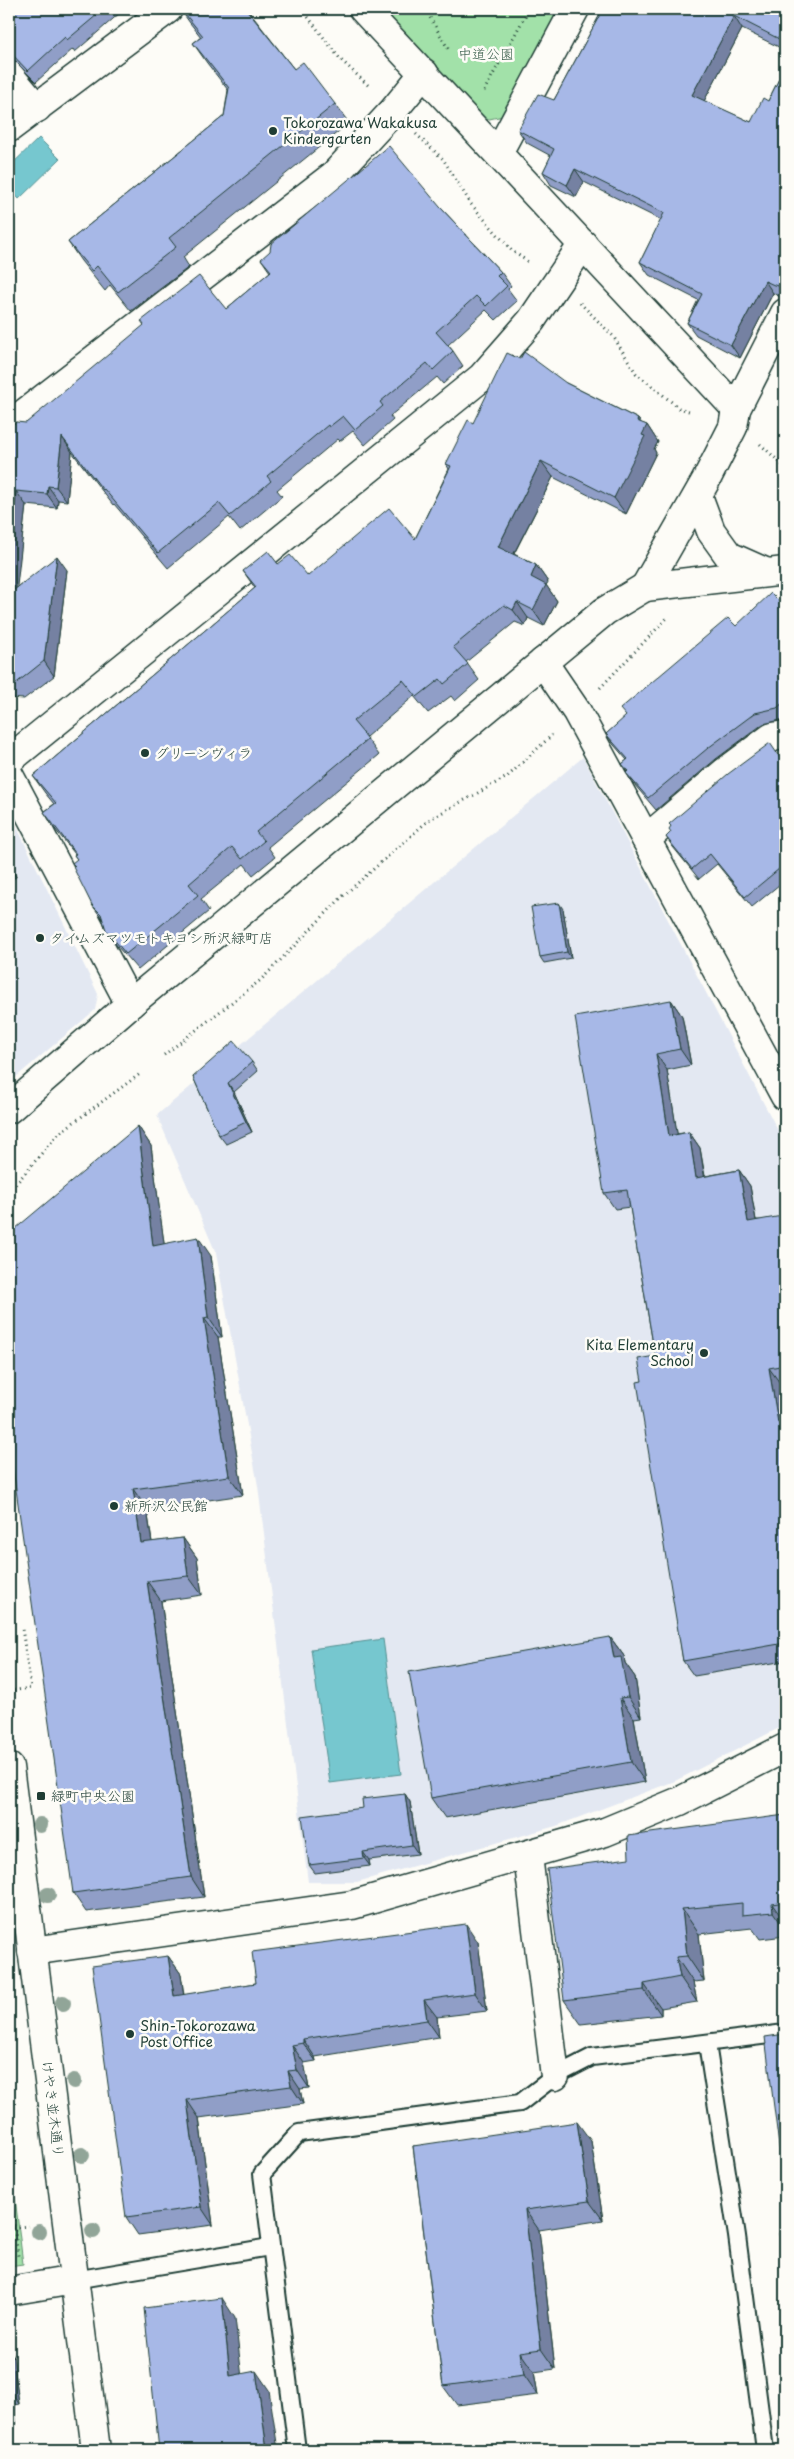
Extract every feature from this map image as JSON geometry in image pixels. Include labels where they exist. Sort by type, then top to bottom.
[{"type":"street","points":[[9,128],[168,9]]},
{"type":"street","points":[[363,9],[736,409]]},
{"type":"street","points":[[498,153],[575,9]]},
{"type":"street","points":[[9,425],[334,175],[393,111],[424,73]]},
{"type":"street","points":[[9,75],[37,108]]},
{"type":"street","points":[[9,760],[482,377],[531,321],[583,244]]},
{"type":"street","points":[[645,587],[698,496],[733,427],[736,409],[782,327]]},
{"type":"street","points":[[698,496],[710,531],[729,556],[775,572]]},
{"type":"street","points":[[9,1110],[130,1004],[605,611],[645,587],[775,572]]},
{"type":"street","points":[[543,662],[577,712],[785,1096]]},
{"type":"street","points":[[646,839],[725,772],[772,737],[785,734]]},
{"type":"street","points":[[9,774],[130,1004]]},
{"type":"street","points":[[32,1951],[352,1905],[528,1856],[606,1832],[680,1801],[785,1748]]},
{"type":"street","name":"けやき並木通り","points":[[9,1767],[96,2450]]},
{"type":"street","points":[[528,1856],[555,2076]]},
{"type":"street","points":[[15,2290],[74,2280]]},
{"type":"lane","points":[[297,2450],[262,2174],[299,2133],[520,2103],[555,2076],[592,2057],[785,2033]]},
{"type":"lane","points":[[707,2044],[737,2236],[765,2450]]},
{"type":"lane","points":[[74,2280],[270,2247]]},
{"type":"path","points":[[302,9],[340,58],[374,92]]},
{"type":"path","points":[[424,73],[459,68],[425,9]]},
{"type":"path","points":[[477,86],[483,93],[529,9]]},
{"type":"path","points":[[410,129],[444,159],[471,204],[512,251],[536,268]]},
{"type":"path","points":[[576,298],[613,336],[636,373],[679,408],[698,414]]},
{"type":"path","points":[[755,438],[785,467]]},
{"type":"path","points":[[596,693],[670,616]]},
{"type":"path","points":[[164,1055],[262,979],[342,897],[430,819],[507,776],[557,730]]},
{"type":"path","points":[[9,1192],[59,1133],[140,1074]]},
{"type":"path","points":[[9,1691],[30,1688],[22,1628]]},
{"type":"path","points":[[9,2185],[14,2228],[15,2290]]},
{"type":"path","points":[[9,2228],[29,2226]]},
{"type":"shaded area","points":[[583,757],[785,1144],[785,1725],[675,1781],[556,1826],[357,1882],[308,1882],[258,1486],[216,1253],[157,1115]]},
{"type":"shaded area","name":"タイムズマツモトキヨシ所沢緑町店","points":[[9,811],[98,994],[95,1010],[9,1083]]},
{"type":"green space","name":"中道公園","points":[[381,9],[561,9],[503,116],[485,120]]},
{"type":"green space","points":[[9,2148],[23,2264],[9,2266]]},
{"type":"water","points":[[39,138],[60,159],[19,199],[9,188],[9,167]]},
{"type":"water","points":[[383,1639],[401,1774],[330,1783],[311,1649]]},
{"type":"building","points":[[9,9],[104,9],[67,40],[65,37],[28,71],[9,51]]},
{"type":"building","points":[[181,9],[246,9],[294,69],[303,62],[335,104],[169,238],[176,247],[118,292],[97,266],[92,271],[68,242],[224,116],[229,88],[193,43],[203,36]]},
{"type":"building","points":[[603,9],[785,9],[785,42],[734,16],[692,95],[751,122],[763,98],[768,101],[785,67],[785,289],[765,281],[731,345],[687,323],[702,294],[640,262],[664,213],[575,169],[567,185],[543,172],[554,149],[518,130],[538,94],[554,100]]},
{"type":"building","points":[[389,146],[440,207],[501,272],[497,276],[507,286],[486,306],[476,296],[436,332],[453,351],[433,370],[427,363],[380,402],[383,406],[355,430],[343,416],[329,427],[328,425],[267,476],[271,481],[230,516],[219,503],[158,553],[103,490],[62,437],[56,487],[48,486],[47,494],[16,491],[9,554],[9,429],[16,422],[26,423],[144,325],[141,321],[199,276],[226,309],[271,271],[261,259],[270,251],[271,244]]},
{"type":"building","points":[[524,352],[566,383],[647,425],[642,435],[645,436],[614,498],[541,461],[498,547],[536,565],[531,577],[546,585],[533,610],[517,602],[513,610],[504,605],[453,647],[468,664],[444,684],[440,679],[417,697],[403,680],[353,721],[368,739],[256,832],[264,841],[242,859],[232,847],[189,884],[198,895],[126,954],[106,930],[101,914],[92,905],[73,867],[75,866],[72,863],[77,859],[74,855],[76,854],[44,812],[56,803],[33,776],[256,587],[243,571],[268,551],[278,564],[290,555],[308,576],[389,508],[415,539],[451,466],[446,464],[468,420],[473,423],[507,353],[520,359]]},
{"type":"building","points":[[57,556],[44,661],[14,685],[9,684],[9,594]]},
{"type":"building","points":[[771,593],[778,600],[785,594],[785,701],[777,708],[755,713],[708,748],[648,798],[626,773],[628,771],[622,764],[628,759],[606,734],[626,716],[620,709],[728,618],[736,626]]},
{"type":"building","points":[[770,743],[785,765],[785,864],[745,897],[710,854],[692,869],[666,837],[671,832],[669,824],[728,774]]},
{"type":"building","points":[[559,903],[567,952],[540,957],[531,907]]},
{"type":"building","points":[[671,1000],[680,1049],[656,1054],[669,1136],[689,1132],[696,1178],[739,1170],[748,1222],[782,1216],[785,1237],[785,1365],[769,1368],[778,1423],[785,1422],[785,1643],[683,1661],[637,1382],[642,1381],[638,1359],[655,1356],[627,1190],[604,1193],[575,1017]]},
{"type":"building","points":[[234,1041],[252,1062],[228,1083],[246,1122],[219,1135],[193,1077]]},
{"type":"building","points":[[138,1126],[153,1246],[198,1237],[208,1317],[204,1318],[229,1476],[133,1489],[141,1543],[183,1538],[188,1576],[147,1581],[191,1877],[73,1893],[9,1440],[9,1234]]},
{"type":"building","points":[[610,1637],[614,1658],[621,1657],[628,1697],[620,1698],[631,1762],[431,1798],[409,1672]]},
{"type":"building","points":[[405,1794],[412,1845],[363,1852],[364,1858],[309,1865],[302,1816],[363,1808],[362,1799]]},
{"type":"building","points":[[785,1815],[785,1902],[772,1904],[773,1912],[742,1915],[742,1903],[682,1909],[687,1956],[676,1957],[680,1977],[644,1984],[644,1990],[564,2000],[547,1869],[629,1858],[628,1836]]},
{"type":"building","points":[[466,1924],[475,1993],[424,2000],[427,2020],[303,2039],[303,2043],[292,2045],[297,2070],[288,2071],[291,2086],[187,2100],[201,2207],[126,2217],[92,1966],[168,1956],[174,1996],[256,1983],[252,1952]]},
{"type":"building","points":[[785,2034],[785,2193],[765,2037]]},
{"type":"building","points":[[577,2122],[589,2201],[525,2210],[541,2349],[520,2352],[524,2375],[443,2386],[413,2146]]},
{"type":"building","points":[[785,2232],[785,2282],[779,2233]]},
{"type":"building","points":[[222,2298],[230,2376],[256,2371],[267,2450],[159,2450],[144,2308]]},
{"type":"place","name":"Tokorozawa Wakakusa Kindergarten","points":[[273,131]]},
{"type":"place","name":"グリーンヴィラ","points":[[145,753]]},
{"type":"place","name":"タイムズマツモトキヨシ所沢緑町店","points":[[40,938]]},
{"type":"place","name":"Kita Elementary School","points":[[704,1353]]},
{"type":"place","name":"新所沢公民館","points":[[114,1506]]},
{"type":"place","name":"緑町中央公園","points":[[41,1796]]},
{"type":"place","name":"Shin-Tokorozawa Post Office","points":[[130,2034]]}]
